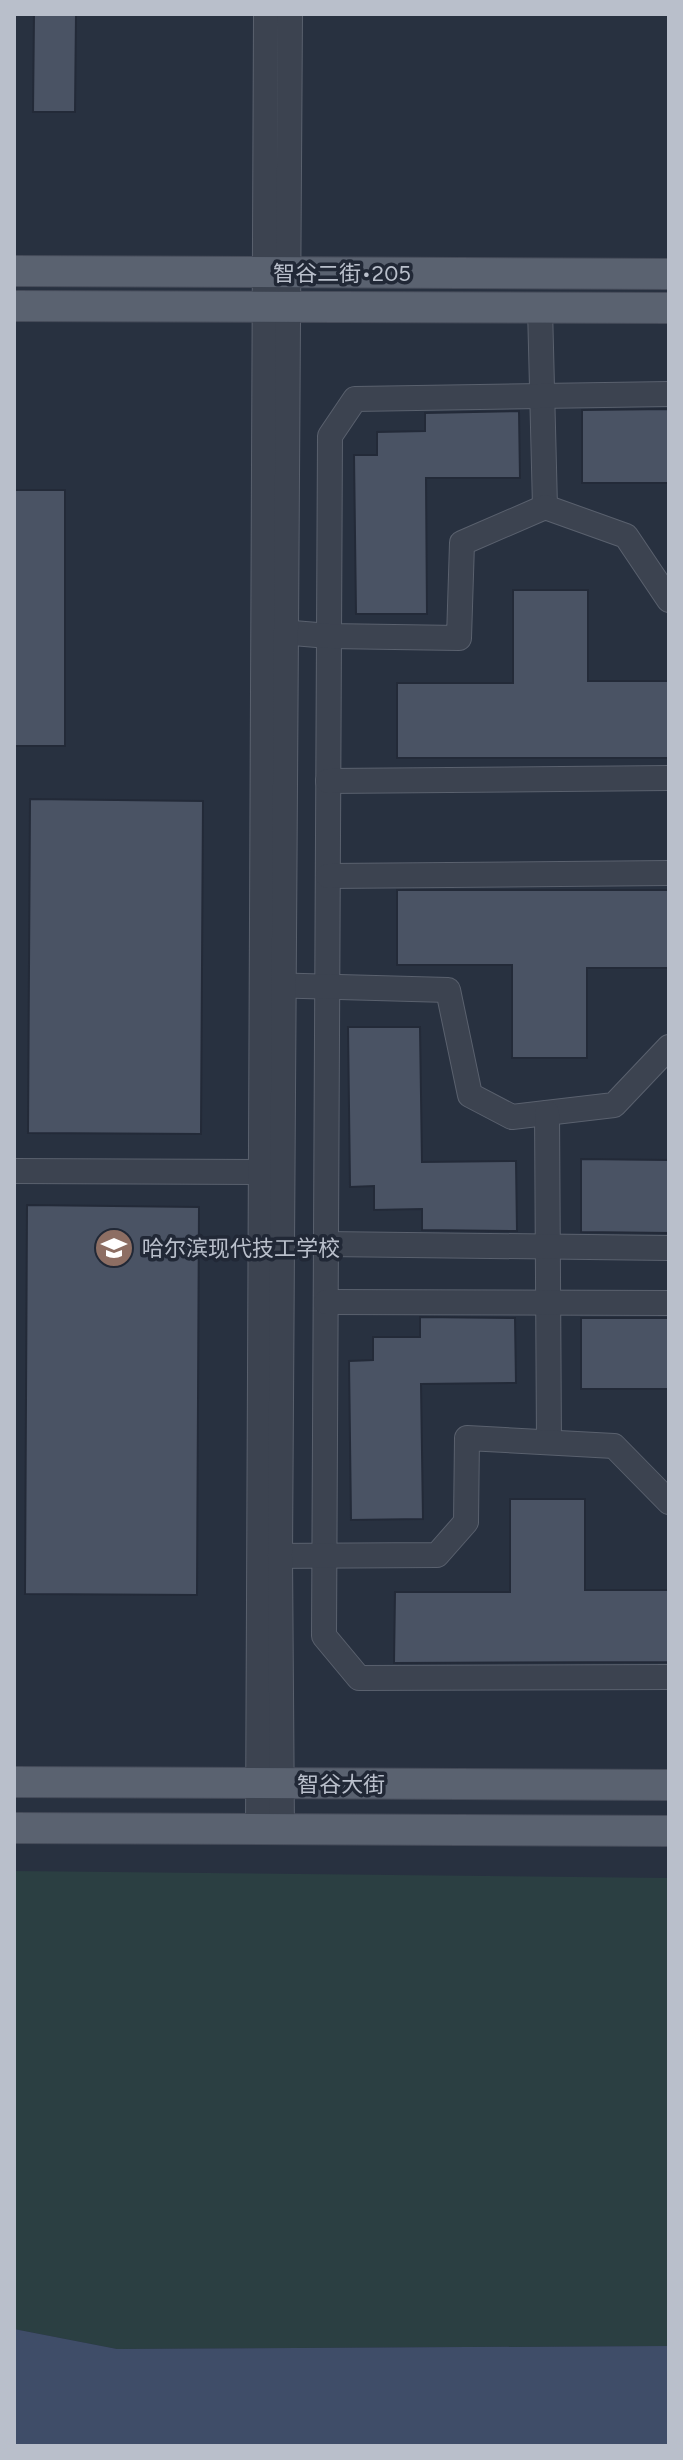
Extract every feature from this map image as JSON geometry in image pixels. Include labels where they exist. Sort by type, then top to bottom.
[{"type":"main road","name":"智谷二街•205","points":[[14,271],[669,274]]},
{"type":"main road","name":"智谷二街•205","points":[[14,306],[669,308]]},
{"type":"main road","name":"智谷大街","points":[[14,1782],[669,1785]]},
{"type":"main road","name":"智谷大街","points":[[14,1828],[669,1831]]},
{"type":"street","points":[[266,14],[278,272]]},
{"type":"street","points":[[270,1828],[277,306],[290,14]]},
{"type":"street","points":[[540,308],[545,507]]},
{"type":"street","points":[[669,394],[355,399],[330,436],[324,1556],[324,1636],[359,1678],[669,1677]]},
{"type":"street","points":[[274,631],[329,636],[459,638],[462,543],[545,507],[626,536],[669,600]]},
{"type":"street","points":[[328,781],[669,778]]},
{"type":"street","points":[[328,876],[669,873]]},
{"type":"street","points":[[272,985],[448,990],[470,1095],[512,1117],[614,1105],[669,1047]]},
{"type":"street","points":[[270,1556],[261,1172],[272,985]]},
{"type":"street","points":[[547,1113],[549,1442]]},
{"type":"street","points":[[14,1171],[261,1172]]},
{"type":"street","points":[[326,1244],[669,1248]]},
{"type":"street","points":[[326,1302],[669,1303]]},
{"type":"street","points":[[270,1556],[437,1555],[466,1522],[467,1438],[614,1446],[669,1502]]},
{"type":"green space","points":[[14,1871],[669,1878],[669,2346],[117,2349],[14,2329]]},
{"type":"water","points":[[14,2329],[117,2349],[669,2346],[669,2446],[14,2446]]},
{"type":"building","points":[[34,14],[76,14],[75,112],[33,112]]},
{"type":"building","points":[[669,409],[669,483],[582,483],[582,410]]},
{"type":"building","points":[[519,411],[520,478],[426,478],[427,614],[356,614],[354,455],[377,455],[377,432],[425,431],[425,413]]},
{"type":"building","points":[[14,490],[65,490],[65,746],[14,746]]},
{"type":"building","points":[[513,590],[588,590],[588,681],[669,681],[669,758],[397,758],[397,683],[513,683]]},
{"type":"building","points":[[30,799],[203,801],[201,1134],[28,1133]]},
{"type":"building","points":[[397,890],[669,890],[669,968],[587,968],[587,1058],[512,1058],[512,965],[397,965]]},
{"type":"building","points":[[348,1027],[420,1027],[422,1162],[516,1161],[517,1231],[422,1230],[422,1209],[374,1210],[374,1186],[350,1187]]},
{"type":"building","points":[[581,1159],[669,1160],[669,1233],[581,1232]]},
{"type":"building","points":[[27,1205],[199,1207],[197,1595],[25,1594]]},
{"type":"building","points":[[420,1317],[515,1318],[516,1383],[421,1384],[423,1519],[351,1520],[349,1361],[373,1360],[373,1337],[420,1337]]},
{"type":"building","points":[[581,1318],[669,1318],[669,1389],[581,1389]]},
{"type":"building","points":[[510,1499],[585,1499],[585,1590],[669,1590],[669,1662],[394,1663],[395,1592],[510,1592]]},
{"type":"place","name":"哈尔滨现代技工学校","points":[[114,1248]]}]
